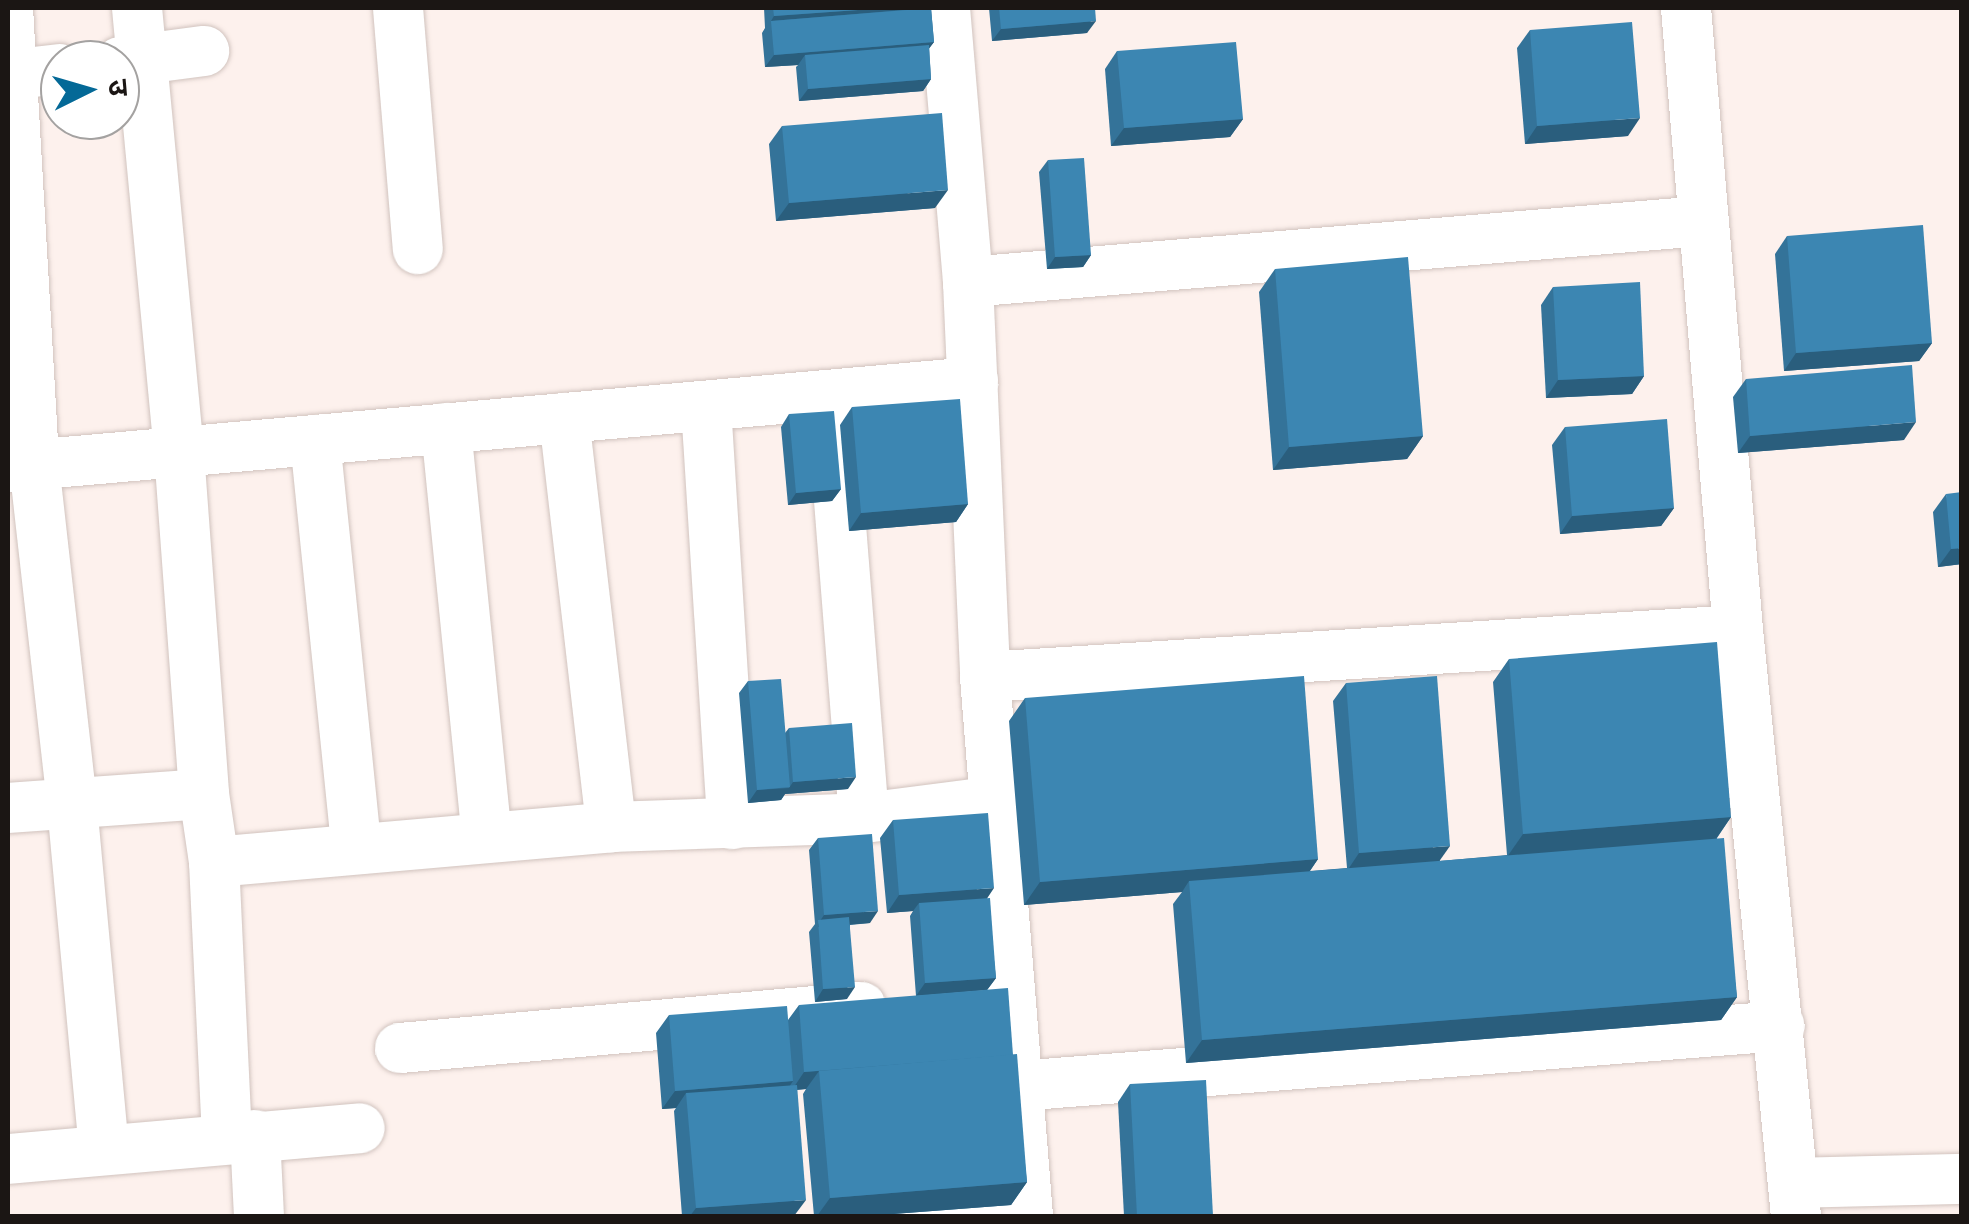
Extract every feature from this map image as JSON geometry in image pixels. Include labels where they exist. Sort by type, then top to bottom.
[{"type":"street","points":[[8,8],[27,73],[21,465],[72,805],[104,1150]]},
{"type":"street","points":[[134,40],[137,8]]},
{"type":"street","points":[[398,8],[418,249]]},
{"type":"street","points":[[906,1216],[1027,1212],[1018,1086],[992,995],[997,801],[986,677],[968,282],[945,8]]},
{"type":"street","points":[[1686,8],[1738,630],[1795,1200],[1962,1179]]},
{"type":"street","points":[[140,59],[204,51]]},
{"type":"street","points":[[140,127],[179,452],[204,794],[241,1136],[259,1216]]},
{"type":"street","points":[[968,282],[1702,221]]},
{"type":"street","points":[[21,465],[973,382]]},
{"type":"street","points":[[831,394],[864,818]]},
{"type":"street","points":[[706,406],[732,824]]},
{"type":"street","points":[[564,418],[611,828]]},
{"type":"street","points":[[446,428],[487,837]]},
{"type":"street","points":[[315,440],[356,847]]},
{"type":"street","points":[[986,677],[1738,630]]},
{"type":"street","points":[[8,808],[204,794]]},
{"type":"street","points":[[214,862],[611,828],[864,818],[997,801]]},
{"type":"street","points":[[400,1048],[916,1002]]},
{"type":"street","points":[[1018,1086],[1780,1026]]},
{"type":"street","points":[[8,1159],[360,1128]]},
{"type":"building","points":[[773,8],[886,8],[774,16]]},
{"type":"building","points":[[931,8],[934,42],[774,55],[771,21]]},
{"type":"building","points":[[999,8],[1095,8],[1096,21],[1001,29]]},
{"type":"building","points":[[1632,22],[1640,118],[1537,126],[1530,30]]},
{"type":"building","points":[[1236,42],[1243,119],[1124,128],[1117,51]]},
{"type":"building","points":[[929,45],[931,79],[808,89],[805,55]]},
{"type":"building","points":[[942,113],[948,190],[789,203],[782,126]]},
{"type":"building","points":[[1084,158],[1091,255],[1055,257],[1048,160]]},
{"type":"building","points":[[1923,225],[1932,343],[1796,353],[1787,236]]},
{"type":"building","points":[[1408,257],[1423,436],[1289,447],[1275,269]]},
{"type":"building","points":[[1640,282],[1644,376],[1558,380],[1553,287]]},
{"type":"building","points":[[1912,365],[1916,422],[1750,436],[1746,379]]},
{"type":"building","points":[[960,399],[968,504],[861,513],[852,407]]},
{"type":"building","points":[[834,411],[841,489],[796,493],[789,414]]},
{"type":"building","points":[[1667,419],[1674,508],[1572,516],[1565,427]]},
{"type":"building","points":[[1962,492],[1962,548],[1951,549],[1946,494]]},
{"type":"building","points":[[1717,642],[1731,817],[1523,834],[1509,659]]},
{"type":"building","points":[[1304,676],[1318,859],[1040,882],[1025,698]]},
{"type":"building","points":[[1437,676],[1450,846],[1359,853],[1346,683]]},
{"type":"building","points":[[781,679],[790,787],[757,790],[748,681]]},
{"type":"building","points":[[852,723],[856,777],[793,782],[789,728]]},
{"type":"building","points":[[988,813],[994,888],[899,895],[893,820]]},
{"type":"building","points":[[872,834],[878,911],[824,915],[818,838]]},
{"type":"building","points":[[1724,838],[1737,997],[1202,1040],[1189,881]]},
{"type":"building","points":[[990,898],[996,978],[925,983],[919,903]]},
{"type":"building","points":[[849,917],[855,987],[823,989],[818,920]]},
{"type":"building","points":[[1008,988],[1013,1055],[804,1072],[799,1005]]},
{"type":"building","points":[[787,1006],[793,1081],[675,1091],[669,1015]]},
{"type":"building","points":[[1017,1054],[1027,1182],[830,1198],[819,1071]]},
{"type":"building","points":[[1206,1080],[1213,1216],[1137,1216],[1130,1084]]},
{"type":"building","points":[[797,1085],[806,1200],[696,1208],[686,1093]]}]
